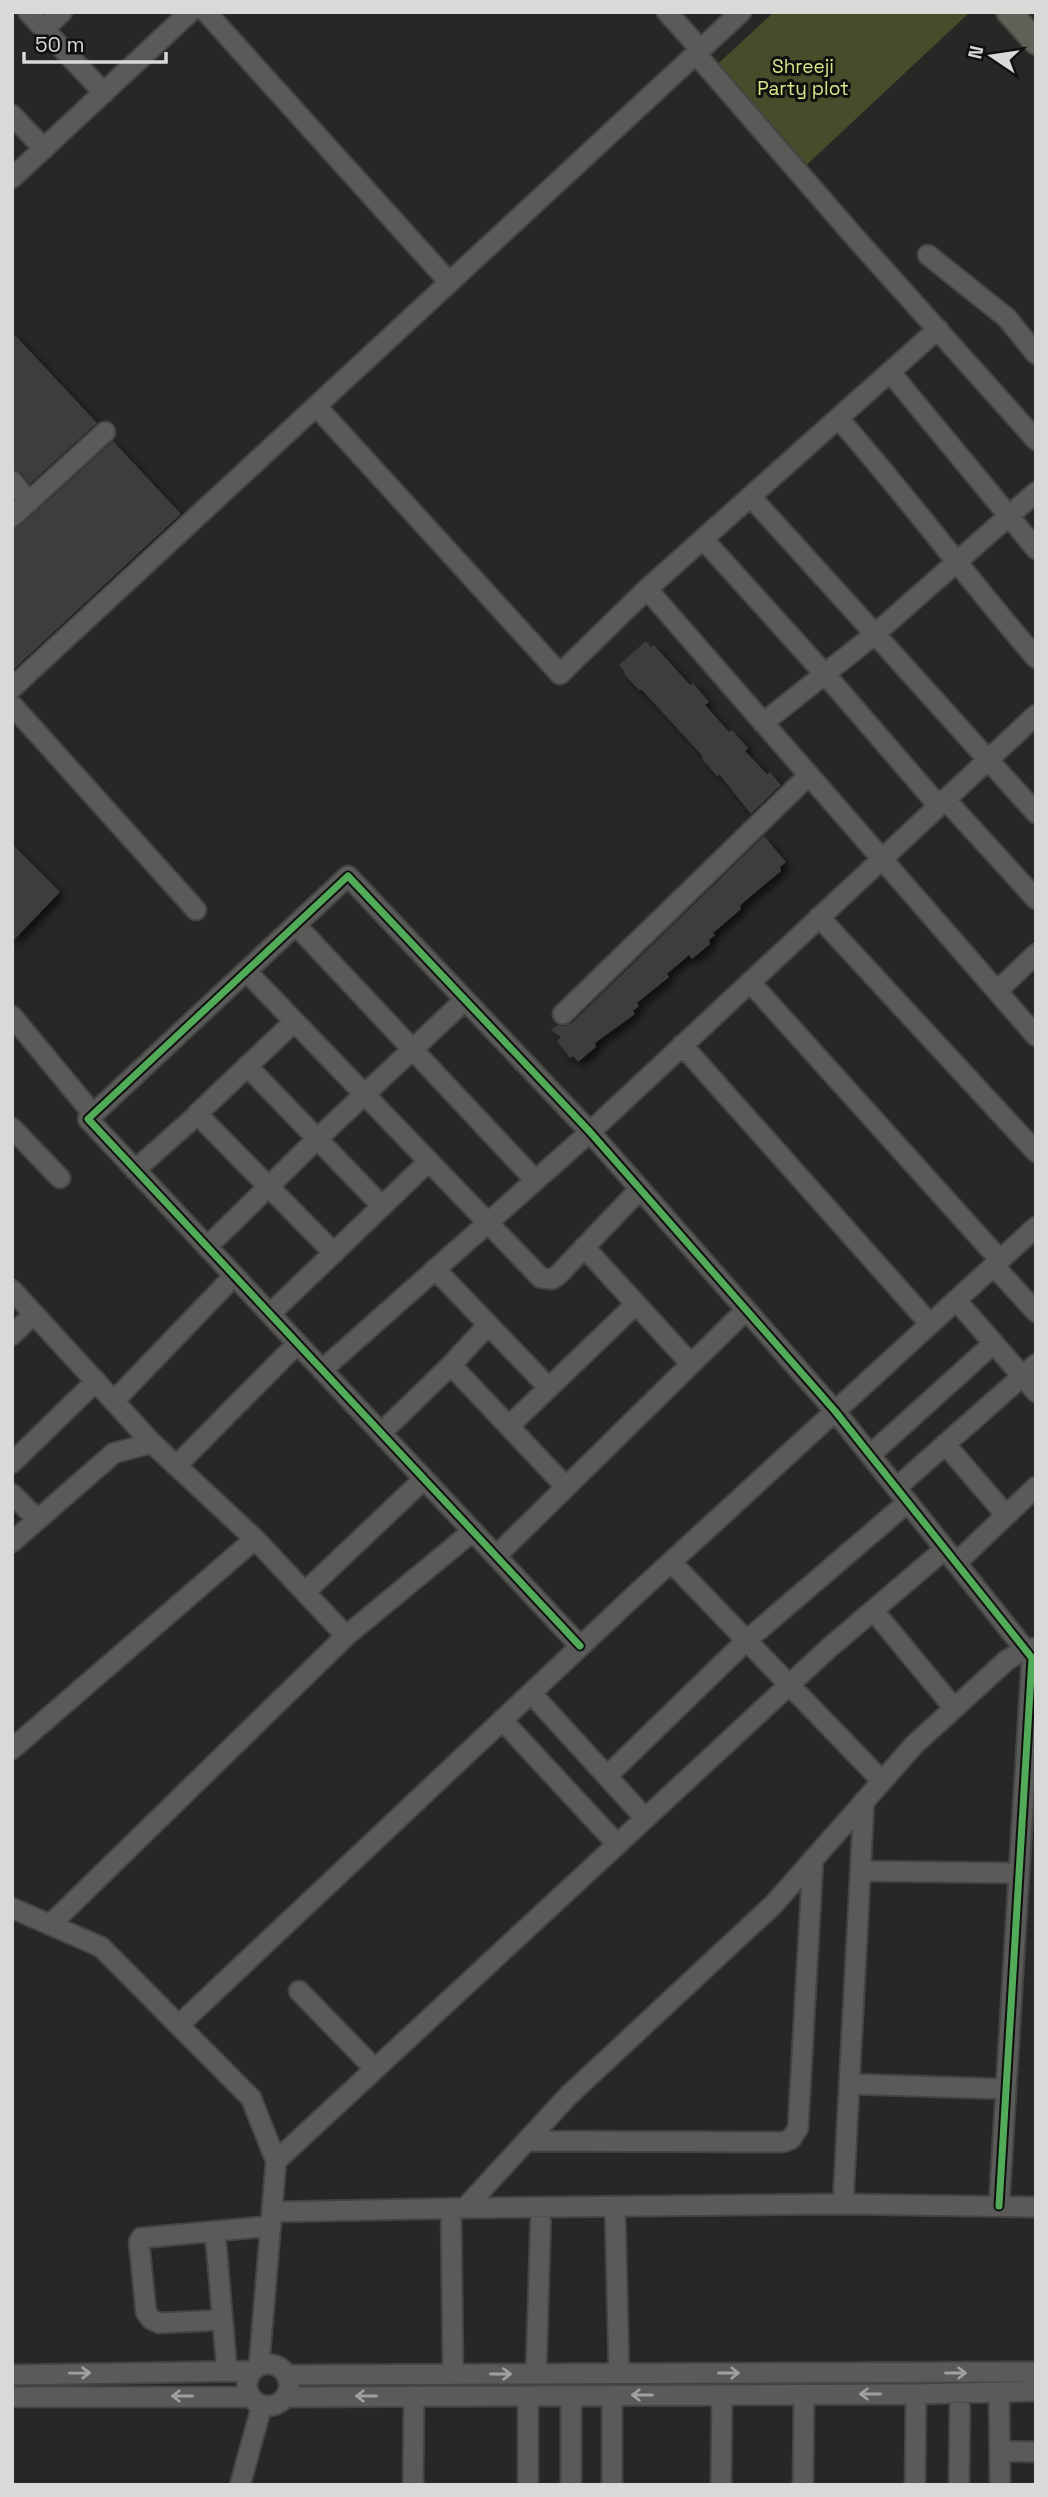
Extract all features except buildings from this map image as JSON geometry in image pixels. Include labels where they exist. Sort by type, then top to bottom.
[{"type":"main road","points":[[1009,12],[1036,43]]},
{"type":"street","points":[[28,12],[104,93]]},
{"type":"street","points":[[44,29],[62,12]]},
{"type":"street","points":[[12,178],[190,12]]},
{"type":"street","points":[[206,12],[449,282]]},
{"type":"street","points":[[667,12],[852,234],[1036,440]]},
{"type":"street","points":[[12,688],[741,12]]},
{"type":"street","points":[[12,115],[44,149]]},
{"type":"street","points":[[928,255],[1007,318],[1036,354]]},
{"type":"street","points":[[316,406],[560,674],[647,589],[938,329]]},
{"type":"street","points":[[890,372],[1036,550]]},
{"type":"street","points":[[838,418],[874,458],[956,563],[1036,658]]},
{"type":"street","points":[[12,517],[105,432]]},
{"type":"street","points":[[12,481],[29,502]]},
{"type":"street","points":[[764,723],[876,634],[1036,492]]},
{"type":"street","points":[[751,497],[1036,813]]},
{"type":"street","points":[[703,539],[942,802],[1036,899]]},
{"type":"street","points":[[647,589],[1036,1036]]},
{"type":"street","points":[[12,705],[196,910]]},
{"type":"street","points":[[322,1370],[590,1132],[1036,715]]},
{"type":"street","points":[[562,1014],[809,775]]},
{"type":"street","points":[[580,1646],[88,1119],[348,876],[590,1132],[835,1411],[950,1556],[1032,1645],[999,2206]]},
{"type":"street","points":[[819,917],[1036,1152]]},
{"type":"street","points":[[296,925],[535,1180]]},
{"type":"street","points":[[996,991],[1036,954]]},
{"type":"street","points":[[246,971],[541,1278],[552,1279],[558,1275],[640,1189]]},
{"type":"street","points":[[750,982],[997,1263],[1036,1312]]},
{"type":"street","points":[[207,1247],[465,1000]]},
{"type":"street","points":[[12,1016],[93,1114]]},
{"type":"street","points":[[135,1170],[295,1022]]},
{"type":"street","points":[[682,1045],[930,1324]]},
{"type":"street","points":[[247,1066],[382,1206]]},
{"type":"street","points":[[198,1114],[334,1252]]},
{"type":"street","points":[[12,1128],[60,1178]]},
{"type":"street","points":[[270,1314],[428,1162]]},
{"type":"street","points":[[179,2025],[580,1646],[956,1300],[997,1263],[1032,1237]]},
{"type":"street","points":[[584,1247],[691,1364]]},
{"type":"street","points":[[435,1269],[549,1388]]},
{"type":"street","points":[[114,1401],[234,1276]]},
{"type":"street","points":[[12,1290],[152,1443],[255,1539],[346,1636]]},
{"type":"street","points":[[956,1300],[994,1343],[1029,1370],[1036,1392]]},
{"type":"street","points":[[509,1426],[636,1304]]},
{"type":"street","points":[[496,1556],[746,1310]]},
{"type":"street","points":[[12,1335],[34,1314]]},
{"type":"street","points":[[381,1433],[488,1325]]},
{"type":"street","points":[[177,1465],[297,1343]]},
{"type":"street","points":[[870,1455],[994,1343]]},
{"type":"street","points":[[451,1365],[566,1486]]},
{"type":"street","points":[[607,1776],[902,1495],[945,1444],[1029,1370]]},
{"type":"street","points":[[12,1463],[96,1381]]},
{"type":"street","points":[[12,1542],[114,1453],[152,1443]]},
{"type":"street","points":[[945,1444],[1006,1515]]},
{"type":"street","points":[[305,1592],[424,1479]]},
{"type":"street","points":[[276,2161],[873,1610],[1006,1515],[1036,1487]]},
{"type":"street","points":[[12,1494],[37,1519]]},
{"type":"street","points":[[50,1925],[346,1636],[473,1531]]},
{"type":"street","points":[[12,1749],[255,1539]]},
{"type":"street","points":[[671,1562],[882,1781]]},
{"type":"street","points":[[873,1610],[954,1708]]},
{"type":"street","points":[[453,2374],[458,2209],[568,2096],[774,1904],[914,1745],[1007,1660],[1032,1645]]},
{"type":"street","points":[[531,1693],[645,1818]]},
{"type":"street","points":[[502,1720],[617,1844]]},
{"type":"street","points":[[843,2204],[864,1801]]},
{"type":"street","points":[[527,2141],[783,2142],[791,2139],[798,2128],[813,1859]]},
{"type":"street","points":[[861,1871],[1019,1873]]},
{"type":"street","points":[[12,1908],[100,1947],[251,2098],[276,2161],[256,2368],[248,2379],[247,2388],[256,2401],[240,2485]]},
{"type":"street","points":[[299,1991],[375,2069]]},
{"type":"street","points":[[849,2084],[1006,2090]]},
{"type":"street","points":[[222,2320],[159,2323],[150,2319],[146,2312],[139,2242],[141,2238],[215,2231],[272,2219],[458,2209],[843,2204],[1036,2207]]},
{"type":"street","points":[[615,2207],[619,2374]]},
{"type":"street","points":[[536,2374],[541,2208]]},
{"type":"street","points":[[215,2231],[227,2371]]},
{"type":"street","points":[[12,2375],[227,2371],[275,2365],[286,2375],[289,2382],[285,2397],[270,2406],[256,2401],[12,2397]]},
{"type":"street","points":[[286,2375],[1036,2372]]},
{"type":"street","points":[[285,2397],[804,2395],[1036,2391]]},
{"type":"street","points":[[999,2392],[1000,2485]]},
{"type":"street","points":[[959,2485],[960,2393]]},
{"type":"street","points":[[915,2485],[916,2394]]},
{"type":"street","points":[[612,2395],[612,2485]]},
{"type":"street","points":[[721,2485],[722,2395]]},
{"type":"street","points":[[803,2485],[804,2395]]},
{"type":"street","points":[[413,2485],[414,2396]]},
{"type":"street","points":[[528,2396],[528,2485]]},
{"type":"street","points":[[571,2396],[571,2485]]},
{"type":"street","points":[[1000,2451],[1036,2452]]},
{"type":"green space","name":"Shreeji Party plot","points":[[774,12],[970,12],[798,173],[710,71]]},
{"type":"cycle path","points":[[580,1646],[88,1119],[348,876],[590,1132],[835,1411],[1032,1658],[999,2206]]}]
